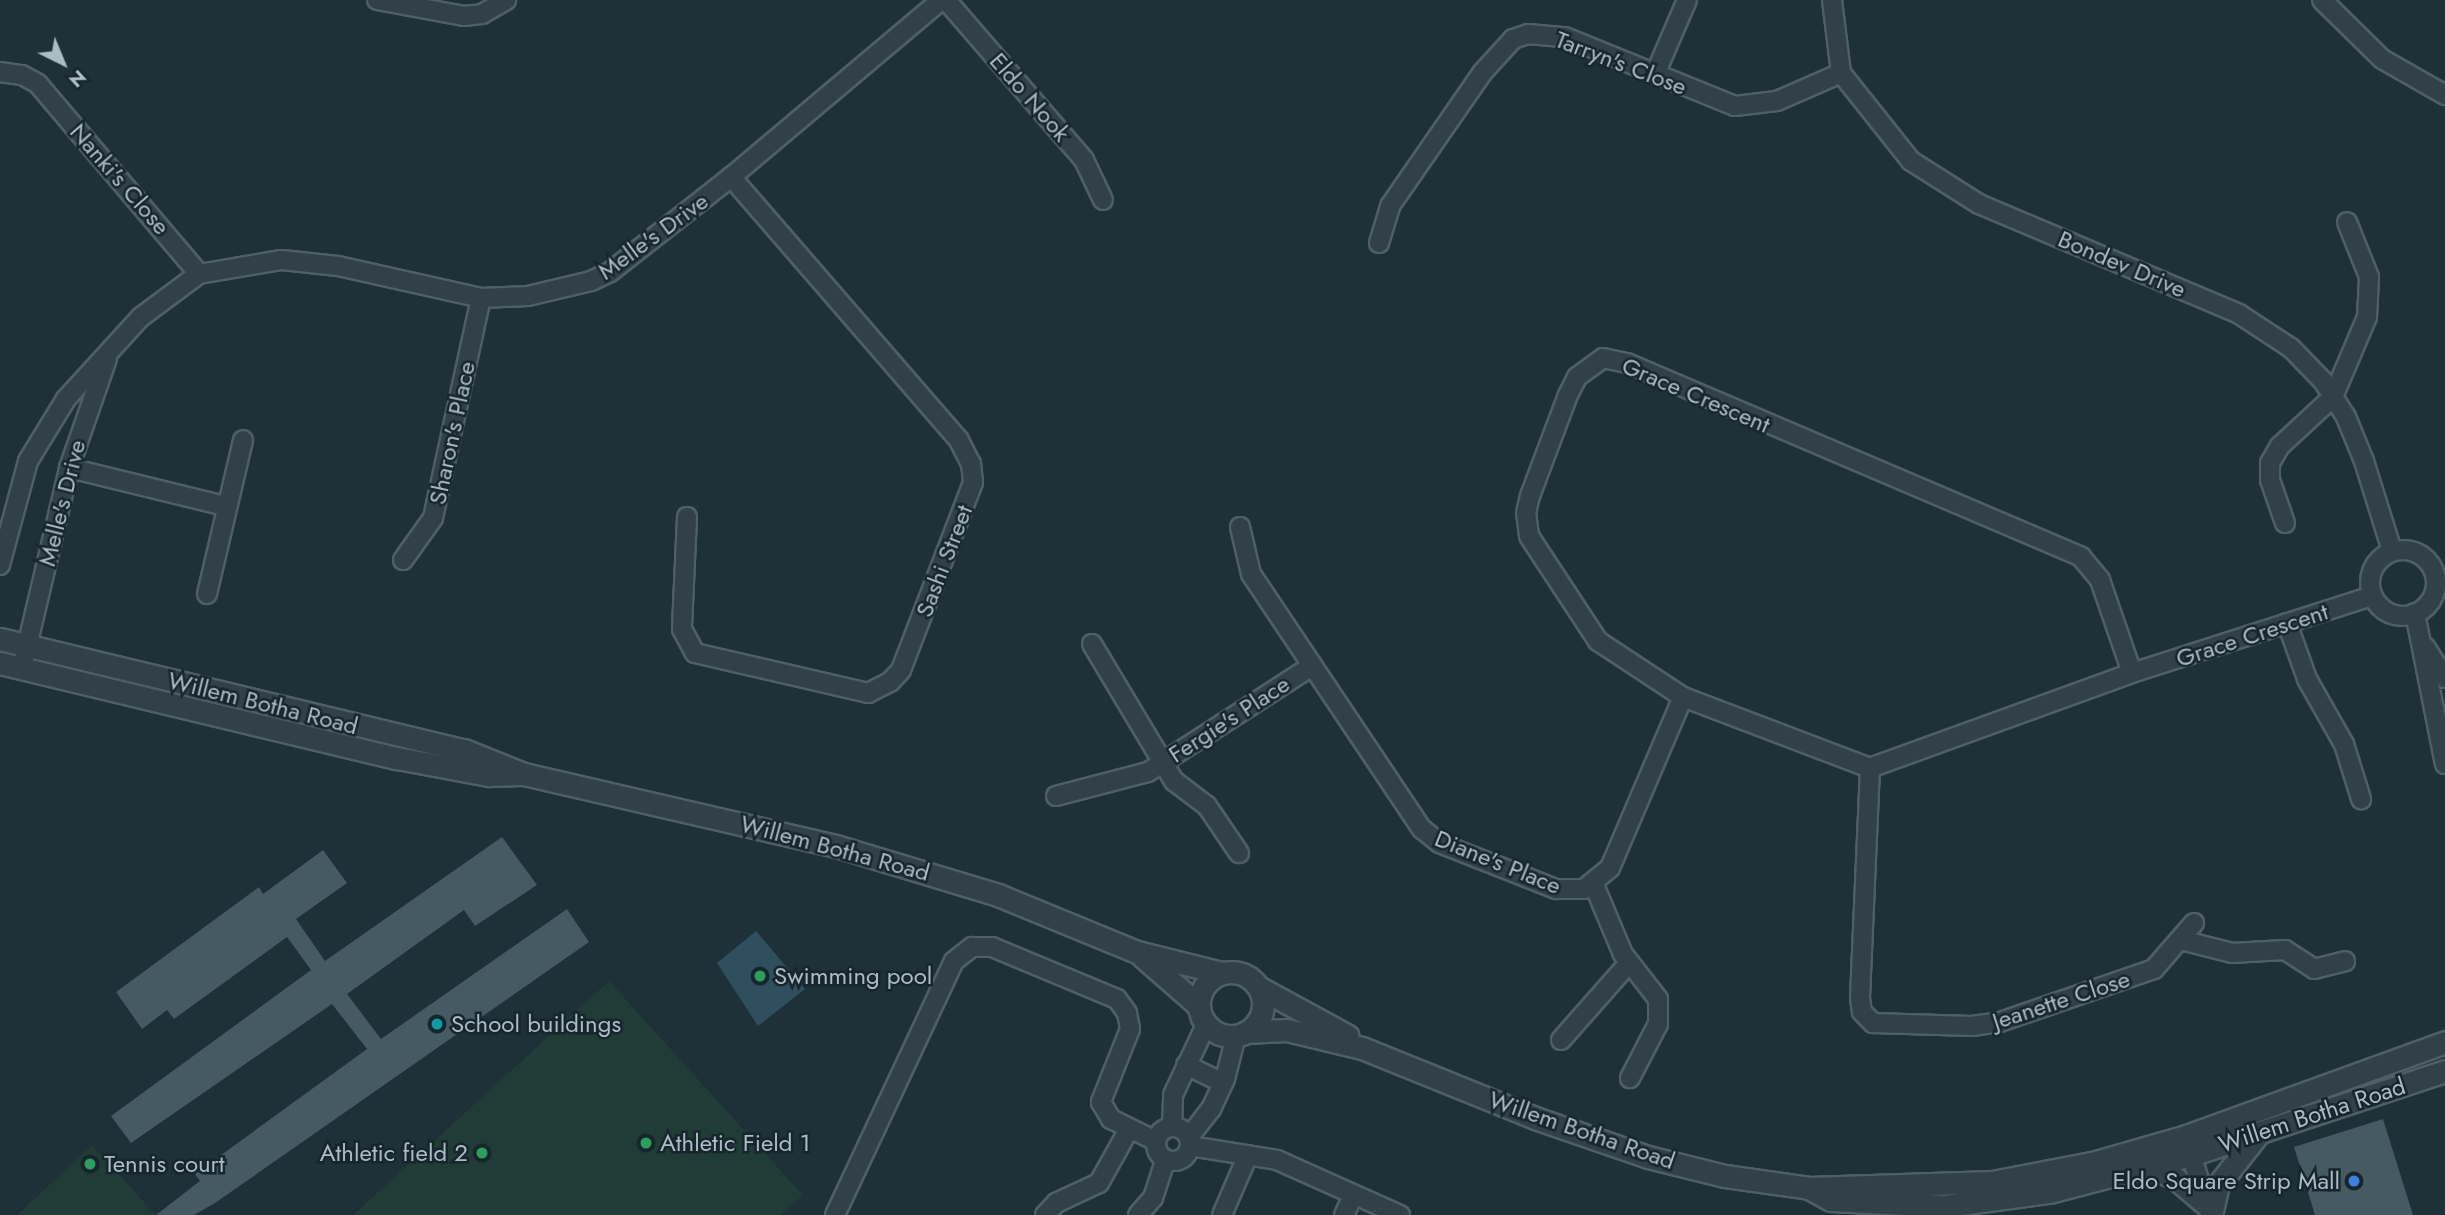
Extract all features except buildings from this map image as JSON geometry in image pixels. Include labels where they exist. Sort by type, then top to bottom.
[{"type":"street","points":[[377,0],[464,16],[482,14],[506,0]]},
{"type":"street","name":"Melle's Drive","points":[[0,565],[28,461],[66,399],[117,341],[169,294],[199,275],[282,260],[338,266],[481,298],[528,296],[572,287],[610,272],[731,177],[941,0]]},
{"type":"street","name":"Eldo Nook","points":[[947,0],[1084,160],[1103,200]]},
{"type":"street","points":[[1656,72],[1687,0]]},
{"type":"street","points":[[1832,0],[1841,73]]},
{"type":"street","points":[[2322,0],[2382,59],[2445,95]]},
{"type":"street","name":"Tarryn's Close","points":[[1380,243],[1390,206],[1482,73],[1513,39],[1528,34],[1566,37],[1656,72],[1721,104],[1735,106],[1777,101],[1841,73]]},
{"type":"street","name":"Nanki's Close","points":[[0,72],[22,75],[38,84],[199,275]]},
{"type":"street","name":"Bondev Drive","points":[[1841,73],[1912,162],[1944,185],[1979,204],[2269,330],[2323,381],[2333,397],[2364,461],[2392,551]]},
{"type":"street","name":"Sashi Street","points":[[687,517],[682,629],[695,653],[868,693],[890,682],[901,670],[973,482],[971,464],[958,439],[731,177]]},
{"type":"street","points":[[2285,523],[2270,480],[2270,463],[2280,446],[2333,397],[2363,334],[2370,298],[2364,260],[2347,222]]},
{"type":"street","name":"Sharon's Place","points":[[403,560],[433,518],[481,298]]},
{"type":"street","name":"Melle's Drive","points":[[22,669],[69,468],[99,373],[117,341]]},
{"type":"street","name":"Grace Crescent","points":[[2133,673],[2100,580],[2081,557],[1627,363],[1603,358],[1577,377],[1530,496],[1526,513],[1529,536],[1598,641],[1683,697],[1870,768],[2133,673],[2372,596]]},
{"type":"street","points":[[207,594],[225,506],[243,440]]},
{"type":"street","points":[[69,468],[225,506]]},
{"type":"street","name":"Diane's Place","points":[[1240,527],[1251,574],[1310,667],[1429,837],[1556,889],[1566,892],[1594,885],[1610,868],[1683,697]]},
{"type":"street","points":[[2392,551],[2413,551],[2440,570],[2433,596],[2415,614],[2390,614],[2372,596],[2375,564],[2392,551]]},
{"type":"street","points":[[2415,614],[2423,644],[2430,702],[2445,764]]},
{"type":"street","points":[[2287,623],[2307,679],[2344,744],[2361,799]]},
{"type":"street","name":"Willem Botha Road","points":[[0,639],[464,750],[524,774],[912,867],[998,895],[1137,953],[1222,973]]},
{"type":"street","points":[[1092,644],[1155,767],[1182,790],[1207,806],[1239,853]]},
{"type":"street","points":[[2423,644],[2445,678]]},
{"type":"street","name":"Willem Botha Road","points":[[0,663],[397,758],[489,775],[524,774]]},
{"type":"street","name":"Fergie's Place","points":[[1056,796],[1155,767],[1310,667]]},
{"type":"street","name":"Jeanette Close","points":[[1870,768],[1860,998],[1862,1012],[1873,1023],[1972,1026],[2000,1022],[2154,970],[2194,923]]},
{"type":"street","points":[[1594,885],[1629,963],[1653,989],[1659,1011],[1658,1024],[1630,1078]]},
{"type":"street","points":[[2181,940],[2232,953],[2285,950],[2314,968],[2345,961]]},
{"type":"street","points":[[835,1215],[954,961],[972,947],[992,947],[1110,996],[1122,1006],[1130,1029],[1101,1102],[1111,1119],[1156,1141],[1164,1160],[1153,1198],[1138,1215]]},
{"type":"street","name":"Willem Botha Road","points":[[1137,953],[1202,1015]]},
{"type":"street","points":[[1561,1040],[1629,963]]},
{"type":"street","points":[[1156,1141],[1172,1127],[1173,1096],[1202,1015],[1205,985],[1222,973],[1242,974],[1258,987],[1263,1007],[1254,1026],[1241,1034],[1225,1036],[1202,1015]]},
{"type":"street","name":"Willem Botha Road","points":[[1258,987],[1339,1031],[1362,1048]]},
{"type":"street","name":"Willem Botha Road","points":[[1241,1034],[1287,1030],[1362,1048],[1535,1118],[1648,1157],[1725,1176],[1809,1188],[1992,1182],[2259,1133],[2445,1071]]},
{"type":"street","points":[[1164,1160],[1178,1161],[1207,1116],[1223,1083],[1241,1034]]},
{"type":"street","name":"Willem Botha Road","points":[[1809,1188],[1831,1200],[1945,1206],[2049,1192],[2150,1167],[2188,1146],[2445,1042]]},
{"type":"street","points":[[1186,1065],[1223,1083]]},
{"type":"street","points":[[1172,1127],[1189,1141],[1301,1169],[1353,1196],[1399,1215]]},
{"type":"street","points":[[1045,1215],[1056,1203],[1099,1183],[1129,1129]]},
{"type":"street","points":[[2210,1212],[2218,1185],[2259,1133]]},
{"type":"street","points":[[2188,1146],[2210,1212]]},
{"type":"street","points":[[1223,1215],[1248,1155]]},
{"type":"street","points":[[2150,1167],[2175,1178],[2210,1212]]},
{"type":"street","points":[[1344,1215],[1353,1196]]},
{"type":"green space","name":"Athletic Field 1","points":[[609,981],[803,1195],[781,1215],[353,1215]]},
{"type":"green space","name":"Tennis court","points":[[92,1145],[156,1215],[17,1215]]},
{"type":"water","name":"Swimming pool","points":[[756,931],[805,989],[758,1026],[717,963]]},
{"type":"place","name":"Swimming pool","points":[[760,976]]},
{"type":"place","name":"School buildings","points":[[437,1024]]},
{"type":"place","name":"Athletic Field 1","points":[[646,1143]]},
{"type":"place","name":"Athletic field 2","points":[[482,1153]]},
{"type":"place","name":"Tennis court","points":[[90,1164]]},
{"type":"place","name":"Eldo Square Strip Mall","points":[[2354,1181]]}]
